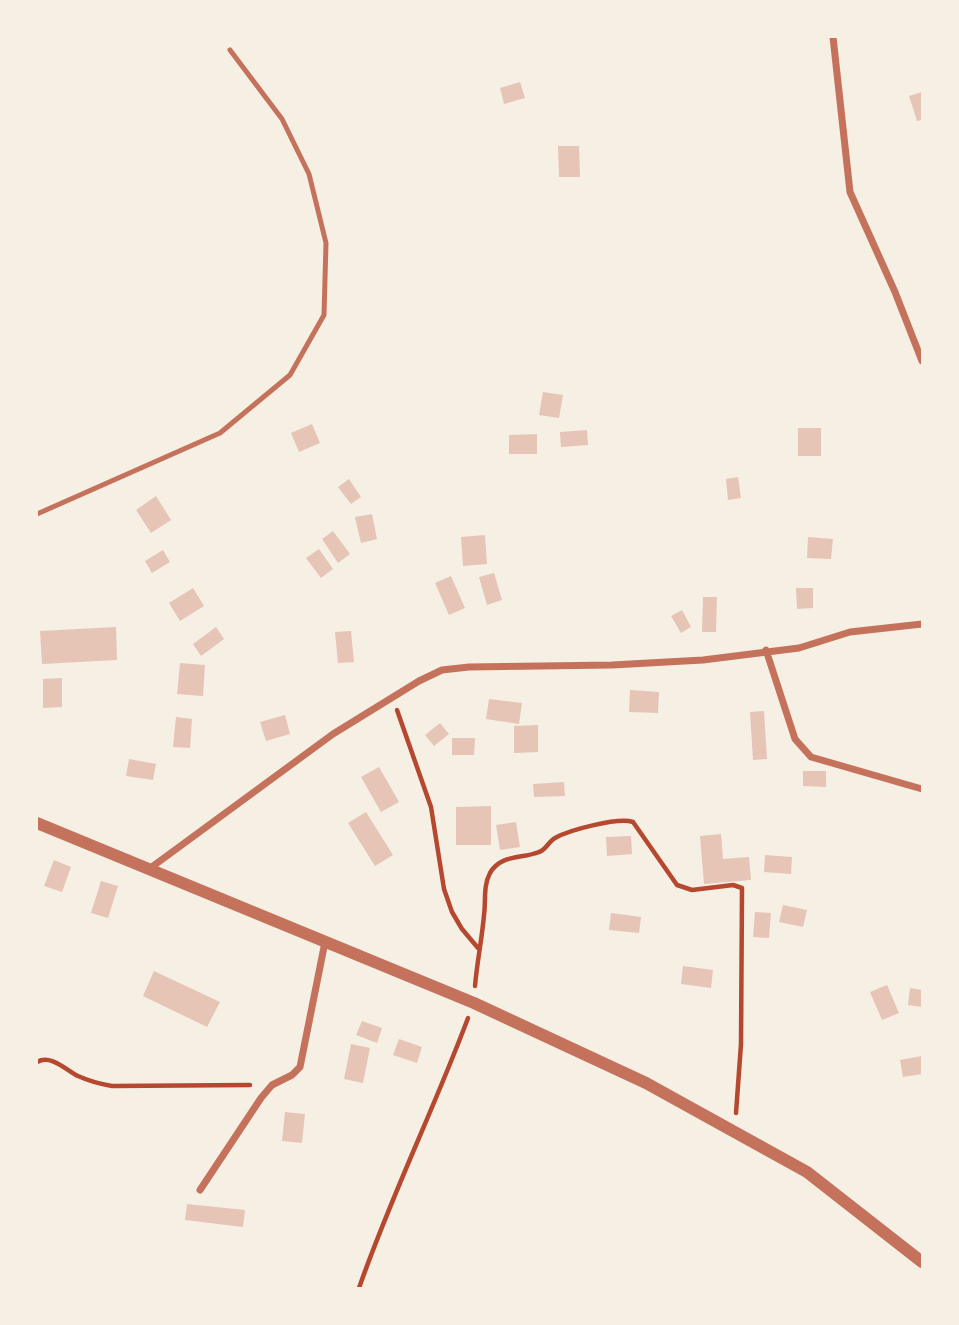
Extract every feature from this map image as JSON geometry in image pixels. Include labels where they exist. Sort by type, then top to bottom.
[{"type":"street","points":[[833,37],[850,192],[922,360]]},
{"type":"street","points":[[148,869],[333,734],[442,670],[703,660],[766,650],[799,648],[850,632],[922,624]]},
{"type":"street","points":[[766,650],[795,739],[811,757],[922,789]]},
{"type":"street","points":[[37,823],[474,1003],[646,1083],[807,1172],[922,1262]]},
{"type":"street","points":[[200,1190],[261,1098],[272,1085],[292,1075],[300,1067],[325,942]]},
{"type":"lane","points":[[37,514],[220,433],[290,375],[324,314],[326,243],[309,174],[282,119],[230,50]]},
{"type":"path","points":[[393,697],[431,807],[444,889],[452,912],[478,948]]},
{"type":"path","points":[[359,1288],[374,1245],[442,1089],[474,1003],[484,892],[489,875],[494,867],[513,857],[538,852],[558,836],[615,821],[634,822],[677,885],[692,890],[738,886],[743,892],[741,1044],[735,1132]]},
{"type":"path","points":[[37,1062],[42,1059],[51,1061],[85,1079],[111,1086],[272,1085]]},
{"type":"building","points":[[520,82],[525,98],[504,104],[500,88]]},
{"type":"building","points":[[922,92],[922,120],[917,121],[909,96]]},
{"type":"building","points":[[558,146],[579,146],[580,177],[559,177]]},
{"type":"building","points":[[543,392],[563,395],[559,418],[539,415]]},
{"type":"building","points":[[312,424],[320,443],[299,452],[291,433]]},
{"type":"building","points":[[798,428],[821,428],[821,456],[798,456]]},
{"type":"building","points":[[587,430],[588,445],[561,447],[560,432]]},
{"type":"building","points":[[537,434],[537,454],[509,454],[509,435]]},
{"type":"building","points":[[738,477],[741,498],[728,500],[726,479]]},
{"type":"building","points":[[349,479],[361,497],[351,504],[338,487]]},
{"type":"building","points":[[156,496],[171,520],[151,533],[136,510]]},
{"type":"building","points":[[372,514],[377,539],[361,543],[355,517]]},
{"type":"building","points":[[333,531],[350,554],[338,563],[322,539]]},
{"type":"building","points":[[485,535],[487,564],[463,566],[461,537]]},
{"type":"building","points":[[808,537],[833,539],[831,559],[807,558]]},
{"type":"building","points":[[319,549],[333,569],[321,578],[306,558]]},
{"type":"building","points":[[163,550],[170,562],[152,573],[145,561]]},
{"type":"building","points":[[494,573],[502,600],[487,605],[479,577]]},
{"type":"building","points":[[451,576],[465,608],[449,615],[435,583]]},
{"type":"building","points":[[193,588],[204,606],[180,621],[169,603]]},
{"type":"building","points":[[796,588],[813,588],[813,608],[797,609]]},
{"type":"building","points":[[703,597],[717,597],[716,632],[702,632]]},
{"type":"building","points":[[682,610],[691,627],[681,633],[671,616]]},
{"type":"building","points":[[116,627],[117,660],[42,664],[40,631]]},
{"type":"building","points":[[216,627],[224,639],[201,656],[193,644]]},
{"type":"building","points":[[351,631],[354,662],[338,663],[335,632]]},
{"type":"building","points":[[180,663],[205,665],[203,696],[177,694]]},
{"type":"building","points":[[62,678],[62,707],[43,708],[43,679]]},
{"type":"building","points":[[630,690],[659,692],[658,713],[629,712]]},
{"type":"building","points":[[489,699],[522,703],[519,724],[486,719]]},
{"type":"building","points":[[764,711],[767,759],[753,760],[750,712]]},
{"type":"building","points":[[285,715],[290,734],[266,741],[260,722]]},
{"type":"building","points":[[176,717],[192,719],[190,748],[173,747]]},
{"type":"building","points":[[440,723],[449,734],[434,746],[425,735]]},
{"type":"building","points":[[538,725],[538,752],[514,753],[514,726]]},
{"type":"building","points":[[452,738],[475,738],[474,755],[452,755]]},
{"type":"building","points":[[129,759],[156,764],[153,780],[126,776]]},
{"type":"building","points":[[379,767],[399,802],[381,812],[361,777]]},
{"type":"building","points":[[803,771],[826,771],[826,787],[803,786]]},
{"type":"building","points":[[564,782],[565,796],[534,797],[533,784]]},
{"type":"building","points":[[491,806],[491,845],[456,845],[456,807]]},
{"type":"building","points":[[366,812],[393,855],[375,866],[348,823]]},
{"type":"building","points":[[516,822],[520,847],[500,850],[496,825]]},
{"type":"building","points":[[721,834],[723,859],[749,857],[751,880],[704,884],[700,836]]},
{"type":"building","points":[[631,836],[632,854],[607,856],[606,837]]},
{"type":"building","points":[[765,855],[792,857],[791,874],[764,872]]},
{"type":"building","points":[[54,860],[71,867],[62,892],[44,886]]},
{"type":"building","points":[[101,881],[118,886],[108,918],[91,913]]},
{"type":"building","points":[[783,905],[807,910],[803,927],[779,922]]},
{"type":"building","points":[[755,912],[771,913],[769,938],[753,937]]},
{"type":"building","points":[[611,913],[641,917],[639,933],[609,930]]},
{"type":"building","points":[[683,966],[713,970],[711,988],[681,984]]},
{"type":"building","points":[[154,971],[220,1002],[207,1027],[143,996]]},
{"type":"building","points":[[887,985],[899,1013],[882,1020],[870,992]]},
{"type":"building","points":[[910,988],[922,990],[922,1007],[908,1005]]},
{"type":"building","points":[[362,1021],[382,1028],[377,1043],[356,1035]]},
{"type":"building","points":[[399,1039],[422,1047],[417,1063],[393,1055]]},
{"type":"building","points":[[351,1044],[370,1048],[363,1083],[344,1079]]},
{"type":"building","points":[[922,1056],[922,1074],[903,1077],[900,1060]]},
{"type":"building","points":[[285,1112],[305,1114],[302,1143],[282,1141]]},
{"type":"building","points":[[187,1204],[245,1210],[243,1227],[185,1220]]}]
